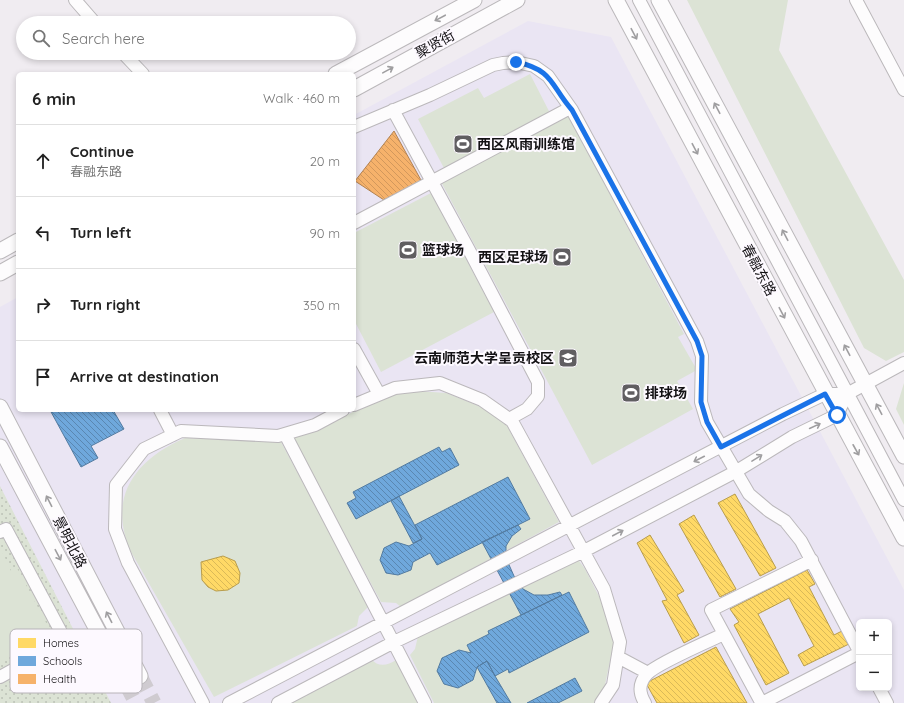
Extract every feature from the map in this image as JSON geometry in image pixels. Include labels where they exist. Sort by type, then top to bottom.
[{"type":"main road","name":"聚贤街","points":[[340,72],[474,0]]},
{"type":"main road","name":"聚贤街","points":[[356,88],[517,0]]},
{"type":"main road","name":"春融东路","points":[[616,0],[825,394],[904,538]]},
{"type":"main road","points":[[659,0],[904,456]]},
{"type":"main road","points":[[0,251],[16,242]]},
{"type":"main road","points":[[0,273],[16,264]]},
{"type":"main road","name":"景明北路","points":[[0,407],[116,629]]},
{"type":"main road","name":"景明北路","points":[[0,447],[97,629]]},
{"type":"street","points":[[639,0],[904,500]]},
{"type":"street","points":[[856,0],[904,90]]},
{"type":"street","points":[[79,1],[90,16]]},
{"type":"street","points":[[129,60],[140,72]]},
{"type":"street","points":[[356,126],[493,65],[516,62],[534,66],[548,76],[570,108],[697,341],[702,356],[701,402],[707,422],[749,494],[769,511],[785,521],[801,540],[856,646]]},
{"type":"street","points":[[356,222],[433,183],[570,108]]},
{"type":"street","points":[[393,110],[538,382],[538,396],[527,409],[509,419]]},
{"type":"street","points":[[356,353],[379,394]]},
{"type":"street","points":[[229,703],[825,394],[847,394],[904,363]]},
{"type":"street","points":[[356,404],[395,388],[440,383],[482,400],[512,421],[604,589],[620,642],[613,685],[601,703]]},
{"type":"street","points":[[278,703],[394,642],[584,551],[735,472],[792,437],[837,415],[847,394]]},
{"type":"street","points":[[161,412],[173,435]]},
{"type":"street","points":[[202,703],[128,563],[115,529],[116,485],[144,449],[180,431],[278,436],[315,425],[340,412]]},
{"type":"street","points":[[285,434],[425,703]]},
{"type":"street","points":[[0,532],[6,529],[59,629]]},
{"type":"street","points":[[812,560],[711,610],[761,703],[856,654]]},
{"type":"street","points":[[645,703],[640,689],[648,673],[724,634]]},
{"type":"street","points":[[618,657],[648,673]]},
{"type":"street","points":[[0,677],[10,672]]},
{"type":"street","points":[[881,691],[887,703]]},
{"type":"shaded area","points":[[687,0],[788,0],[779,50],[904,280],[904,352],[886,361],[864,348]]},
{"type":"shaded area","name":"云南师范大学呈贡校区","points":[[528,21],[611,37],[904,590],[904,703],[0,703],[0,307],[16,298],[16,412],[356,412],[356,114]]},
{"type":"shaded area","name":"西区风雨训练馆","points":[[530,74],[551,115],[445,170],[418,119],[478,88],[484,98]]},
{"type":"shaded area","name":"西区足球场","points":[[567,113],[684,334],[678,337],[697,370],[677,381],[693,409],[592,465],[440,180]]},
{"type":"shaded area","points":[[431,193],[494,312],[381,372],[356,324],[356,232]]},
{"type":"shaded area","points":[[904,383],[904,425],[896,409]]},
{"type":"shaded area","points":[[418,391],[446,393],[485,409],[506,424],[559,522],[401,607],[396,603],[381,602],[292,437],[305,435],[324,427],[352,412],[356,412],[356,410],[362,407],[395,393]]},
{"type":"shaded area","points":[[185,438],[281,442],[369,606],[359,616],[357,626],[214,697],[131,552],[124,532],[122,514],[124,498],[130,483],[139,470],[152,458],[167,447]]},
{"type":"shaded area","points":[[0,486],[73,629],[10,629],[10,693],[106,693],[111,703],[0,703]]},
{"type":"shaded area","points":[[0,547],[11,571],[17,568],[49,629],[10,629],[10,656],[0,661]]},
{"type":"shaded area","points":[[574,554],[585,569],[602,602],[614,642],[605,685],[594,703],[434,703],[410,655],[415,649],[418,636]]},
{"type":"shaded area","points":[[371,659],[374,662],[383,665],[389,664],[396,660],[418,703],[278,703]]},
{"type":"building: Homes","points":[[735,494],[776,568],[760,576],[718,503]]},
{"type":"building: Homes","points":[[694,515],[736,589],[720,597],[679,524]]},
{"type":"building: Homes","points":[[650,535],[684,591],[677,595],[699,635],[684,643],[662,601],[667,600],[637,543]]},
{"type":"building: Homes","points":[[223,556],[235,561],[240,573],[239,583],[228,590],[216,591],[208,587],[202,580],[201,562]]},
{"type":"building: Homes","points":[[807,570],[815,584],[809,587],[834,635],[844,630],[851,643],[804,666],[798,655],[814,646],[789,598],[758,614],[789,673],[766,685],[734,625],[739,622],[730,609]]},
{"type":"building: Homes","points":[[716,647],[747,703],[657,703],[646,683]]},
{"type":"building: Schools","points":[[51,412],[114,412],[124,429],[91,446],[98,458],[81,467]]},
{"type":"building: Schools","points":[[439,447],[442,452],[450,448],[459,465],[356,519],[347,503],[356,498],[353,492]]},
{"type":"building: Schools","points":[[508,477],[530,519],[437,565],[430,553],[413,562],[411,570],[398,575],[386,573],[380,560],[384,548],[396,542],[409,546],[422,539],[415,525]]},
{"type":"building: Schools","points":[[399,496],[422,539],[413,543],[391,501]]},
{"type":"building: Schools","points":[[518,525],[521,529],[512,536],[506,546],[506,558],[514,576],[523,589],[534,595],[548,595],[560,592],[562,595],[521,615],[482,542]]},
{"type":"building: Schools","points":[[569,592],[589,632],[509,673],[508,669],[495,676],[487,661],[477,667],[473,680],[458,688],[444,684],[437,671],[442,658],[459,650],[471,653],[467,645],[489,634],[488,631]]},
{"type":"building: Schools","points":[[487,661],[511,703],[497,703],[477,667]]},
{"type":"building: Schools","points":[[575,678],[582,691],[558,703],[527,703]]},
{"type":"building: Health","points":[[394,131],[422,182],[384,200],[356,182]]},
{"type":"tunnel","points":[[142,680],[154,703]]},
{"type":"tunnel","points":[[131,693],[136,703]]},
{"type":"place","name":"西区风雨训练馆","points":[[463,144]]},
{"type":"place","name":"篮球场","points":[[408,250]]},
{"type":"place","name":"西区足球场","points":[[562,257]]},
{"type":"place","name":"云南师范大学呈贡校区","points":[[568,358]]},
{"type":"place","name":"排球场","points":[[631,393]]},
{"type":"route","points":[[516,62],[534,66],[548,76],[572,110],[697,341],[702,356],[701,402],[707,422],[721,447],[783,414],[825,394],[837,415]]}]
